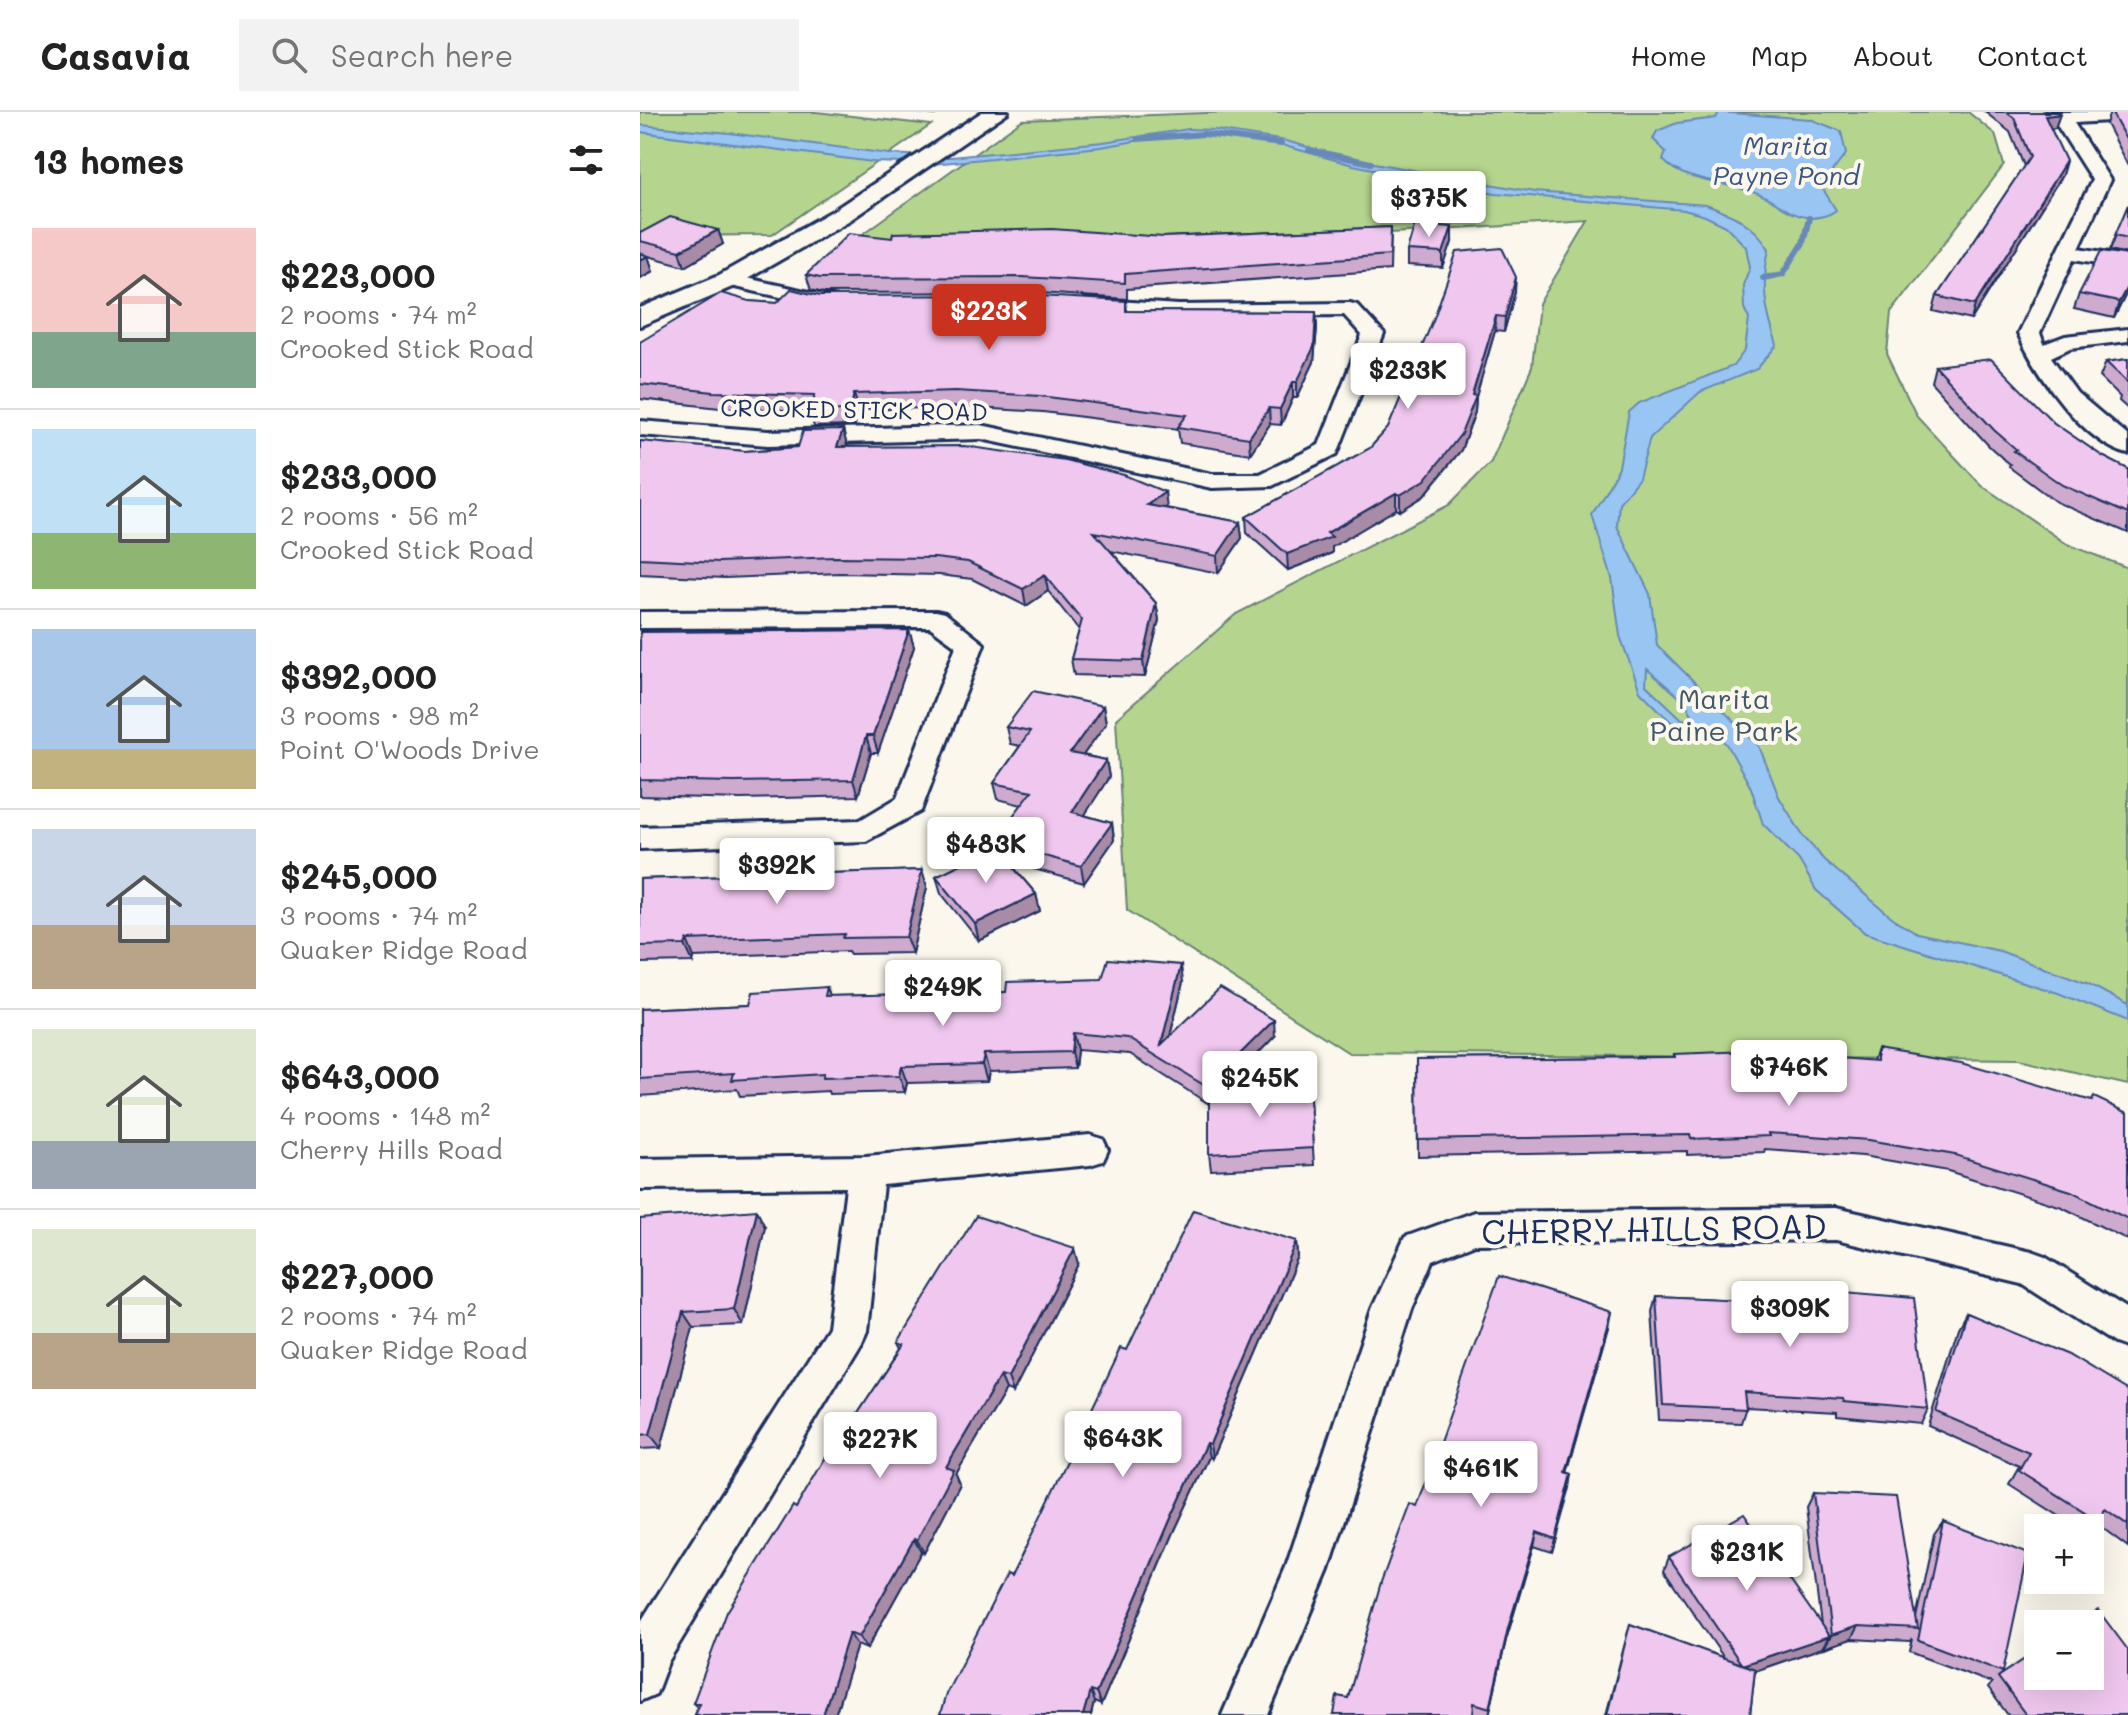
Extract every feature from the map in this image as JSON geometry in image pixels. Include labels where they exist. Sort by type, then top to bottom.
[{"type":"street","points":[[640,318],[728,280],[842,215],[997,112]]},
{"type":"street","points":[[2058,116],[2128,115]]},
{"type":"street","points":[[2058,116],[2101,180],[2029,333],[2038,355],[2065,397],[2098,427],[2128,447]]},
{"type":"street","points":[[2067,252],[2128,262]]},
{"type":"street","points":[[728,280],[824,302],[855,302]]},
{"type":"street","name":"CROOKED STICK ROAD","points":[[640,428],[768,438],[981,432],[1212,481],[1264,481],[1329,449],[1373,334],[1350,309],[1179,311],[1070,304]]},
{"type":"street","points":[[2038,355],[2065,342],[2128,335]]},
{"type":"street","points":[[2038,355],[2075,361],[2128,355]]},
{"type":"street","points":[[640,620],[936,619],[970,644],[910,804],[866,830],[640,838]]},
{"type":"street","points":[[640,1174],[866,1171],[1090,1150]]},
{"type":"street","points":[[640,1678],[648,1652],[847,1331],[866,1171]]},
{"type":"street","name":"CHERRY HILLS ROAD","points":[[1245,1715],[1307,1570],[1392,1309],[1419,1249],[1474,1228],[1836,1224],[2031,1269],[2128,1330]]},
{"type":"green space","points":[[640,112],[816,112],[931,125],[772,235],[640,236]]},
{"type":"green space","name":"Marita Paine Park","points":[[1231,112],[1968,112],[1995,134],[2004,165],[1891,313],[1887,354],[1917,416],[1981,485],[2067,544],[2128,568],[2128,1085],[2019,1060],[1349,1053],[1127,910],[1116,719],[1236,614],[1449,505],[1491,462],[1532,367],[1539,304],[1588,221],[1189,245],[856,239],[1022,120]]},
{"type":"water","name":"Marita Payne Pond","points":[[1719,112],[1810,119],[1841,131],[1846,154],[1821,186],[1836,210],[1818,217],[1800,216],[1750,191],[1684,174],[1663,160],[1666,152],[1653,139],[1657,131],[1677,123],[1716,118]]},
{"type":"water","points":[[640,125],[730,133],[889,154],[951,157],[1103,142],[1189,129],[1215,130],[1286,141],[1352,159],[1534,192],[1706,205],[1742,221],[1757,233],[1769,249],[1765,274],[1766,297],[1777,345],[1757,369],[1700,392],[1650,438],[1639,478],[1619,503],[1617,526],[1650,594],[1657,645],[1759,746],[1779,797],[1803,836],[1824,860],[1893,918],[1917,933],[2000,951],[2089,984],[2128,1005],[2128,1021],[2058,993],[1865,933],[1816,890],[1799,860],[1763,824],[1751,788],[1727,744],[1721,738],[1671,722],[1640,691],[1620,636],[1612,578],[1592,515],[1619,467],[1629,412],[1639,403],[1733,366],[1745,350],[1749,319],[1744,308],[1743,285],[1750,267],[1746,247],[1726,226],[1684,210],[1495,193],[1353,165],[1267,141],[1228,136],[1170,135],[1101,147],[933,164],[873,162],[640,132]],"holes":[[[1647,669],[1685,702],[1695,720],[1682,719],[1646,685]]]},
{"type":"building","points":[[2006,112],[2060,114],[2045,116],[2066,161],[1975,305],[1937,296],[2030,157],[2014,118]]},
{"type":"building","points":[[2111,112],[2128,112],[2128,143]]},
{"type":"building","points":[[2128,205],[2128,238],[2115,235]]},
{"type":"building","points":[[670,217],[718,230],[680,251],[640,241],[640,233]]},
{"type":"building","points":[[1415,224],[1452,227],[1443,253],[1407,251]]},
{"type":"building","points":[[1391,227],[1390,255],[1125,274],[1125,283],[1022,277],[820,278],[806,275],[849,233],[892,238],[893,233],[1052,229],[1164,237]]},
{"type":"building","points":[[1502,248],[1516,277],[1505,317],[1496,316],[1472,395],[1476,396],[1461,434],[1425,480],[1327,533],[1332,537],[1287,554],[1246,517],[1370,448],[1388,428],[1434,318],[1457,252]]},
{"type":"building","points":[[2101,251],[2128,255],[2128,285],[2119,302],[2079,294]]},
{"type":"building","points":[[791,289],[820,296],[1021,295],[1126,301],[1126,311],[1316,312],[1314,347],[1280,409],[1269,408],[1249,438],[1178,427],[1187,415],[1040,396],[956,391],[854,394],[850,410],[810,411],[815,395],[714,392],[640,384],[640,342],[721,293],[749,301],[777,303]]},
{"type":"building","points":[[1991,359],[2054,423],[2102,456],[2128,469],[2128,514],[2062,485],[2014,451],[2017,450],[1994,430],[1935,366]]},
{"type":"building","points":[[2128,359],[2128,383],[2106,362]]},
{"type":"building","points":[[843,430],[837,447],[964,446],[1065,460],[1124,475],[1165,492],[1147,505],[1240,522],[1217,556],[1094,532],[1156,603],[1143,661],[1071,659],[1082,620],[1045,575],[1023,589],[968,562],[935,558],[835,557],[719,562],[640,558],[640,441],[745,451],[798,447],[803,431]]},
{"type":"building","points":[[909,630],[873,736],[866,736],[853,780],[640,780],[640,632]]},
{"type":"building","points":[[1033,691],[1103,706],[1070,753],[1106,760],[1072,812],[1112,823],[1081,866],[993,842],[1032,791],[994,783],[1030,732],[1006,727]]},
{"type":"building","points":[[996,847],[1036,894],[975,924],[936,876]]},
{"type":"building","points":[[922,870],[906,937],[843,938],[845,934],[687,940],[685,945],[640,946],[640,879]]},
{"type":"building","points":[[1108,959],[1181,965],[1161,1045],[1220,988],[1274,1020],[1207,1087],[1127,1038],[1073,1033],[1071,1052],[984,1054],[982,1064],[901,1066],[899,1076],[822,1078],[823,1074],[732,1080],[734,1073],[640,1079],[640,1009],[750,1004],[753,992],[827,987],[825,996],[1006,992],[1007,982],[1102,979]]},
{"type":"building","points":[[1877,1049],[1961,1063],[2092,1101],[2094,1097],[2128,1113],[2128,1219],[2071,1191],[1955,1155],[1869,1140],[1768,1133],[1769,1136],[1691,1139],[1690,1135],[1418,1140],[1417,1059],[1675,1057],[1674,1054],[1750,1051],[1877,1061]]},
{"type":"building","points":[[1309,1084],[1313,1148],[1209,1154],[1209,1089]]},
{"type":"building","points":[[757,1210],[734,1309],[683,1312],[650,1434],[640,1435],[640,1219]]},
{"type":"building","points":[[1193,1210],[1297,1241],[1210,1444],[1206,1443],[1171,1518],[1096,1693],[1090,1691],[1083,1715],[940,1715],[946,1694],[1007,1574],[1012,1576],[1121,1348],[1127,1350]]},
{"type":"building","points":[[976,1216],[1075,1248],[1008,1378],[1000,1376],[946,1467],[954,1470],[917,1540],[914,1539],[859,1637],[849,1633],[823,1715],[694,1715],[699,1703],[693,1703],[727,1612],[793,1506],[796,1508],[841,1431],[845,1433],[904,1344],[898,1342]]},
{"type":"building","points":[[1499,1276],[1612,1312],[1566,1472],[1572,1474],[1555,1539],[1537,1532],[1508,1628],[1490,1708],[1474,1703],[1473,1715],[1334,1715],[1337,1696],[1348,1698],[1381,1582],[1410,1504],[1417,1507]]},
{"type":"building","points":[[1743,1291],[1834,1297],[1833,1291],[1914,1298],[1928,1409],[1844,1401],[1843,1398],[1744,1392],[1746,1409],[1663,1405],[1656,1296],[1744,1300]]},
{"type":"building","points":[[1966,1313],[2070,1356],[2128,1391],[2128,1525],[2105,1509],[2102,1514],[2088,1514],[2019,1470],[2029,1452],[1936,1412]]},
{"type":"building","points":[[1813,1493],[1896,1497],[1918,1629],[1858,1626],[1831,1635]]},
{"type":"building","points":[[1744,1514],[1829,1636],[1742,1665],[1669,1557]]},
{"type":"building","points":[[1943,1521],[2024,1552],[2024,1573],[2003,1672],[1918,1640]]},
{"type":"building","points":[[2104,1618],[2128,1650],[2128,1715],[2026,1715],[1998,1677],[2024,1659],[2024,1690],[2104,1690]]},
{"type":"building","points":[[1630,1624],[1755,1669],[1750,1715],[1607,1715]]},
{"type":"waterway","points":[[1138,139],[1204,134],[1281,144]]},
{"type":"waterway","points":[[1309,150],[1371,163]]},
{"type":"waterway","points":[[1763,278],[1783,274],[1803,243],[1809,218]]}]
